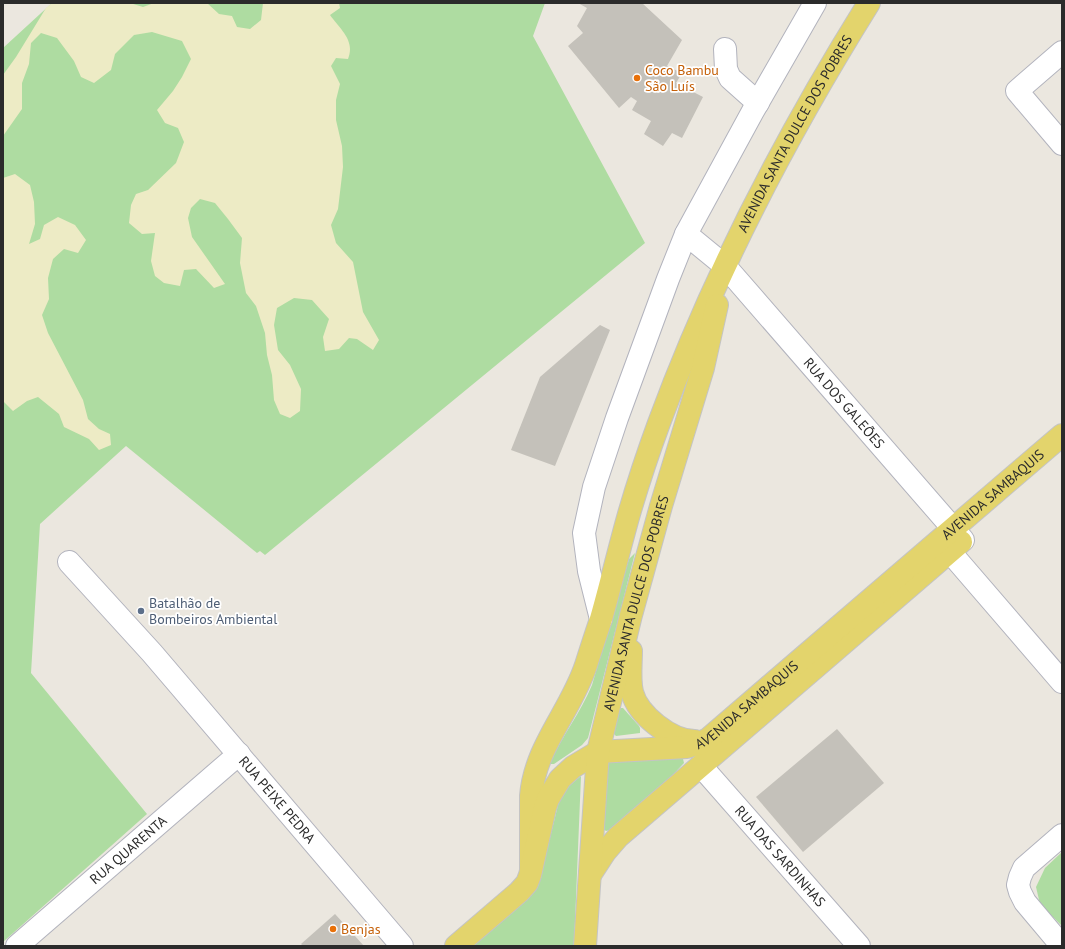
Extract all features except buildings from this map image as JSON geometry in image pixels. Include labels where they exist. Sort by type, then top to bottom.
[{"type":"main road","name":"AVENIDA SANTA DULCE DOS POBRES","points":[[531,869],[531,796],[533,778],[543,751],[578,686],[601,619],[629,515],[659,424],[692,337],[757,200],[785,146],[869,3]]},
{"type":"main road","name":"AVENIDA SANTA DULCE DOS POBRES","points":[[586,946],[589,876],[598,752],[631,615],[661,506],[703,368],[725,266]]},
{"type":"main road","name":"AVENIDA SAMBAQUIS","points":[[589,876],[602,855],[618,837],[701,766],[955,540],[1062,434]]},
{"type":"main road","name":"AVENIDA SAMBAQUIS","points":[[456,946],[519,892],[527,883],[545,808],[552,792],[560,779],[566,773],[581,761],[598,752],[687,747],[703,742],[714,735],[1062,455]]},
{"type":"main road","points":[[631,615],[631,684],[638,704],[656,725],[674,736],[686,740],[696,740],[708,738],[714,735]]},
{"type":"street","points":[[601,619],[589,572],[584,533],[594,487],[619,411],[686,234],[815,3]]},
{"type":"street","points":[[1062,52],[1017,91],[1062,144]]},
{"type":"street","name":"RUA DOS GALEÕES","points":[[686,234],[725,266],[955,540],[1062,682]]},
{"type":"street","name":"RUA PEIXE PEDRA","points":[[69,562],[152,653],[402,946]]},
{"type":"street","name":"RUA QUARENTA","points":[[17,946],[239,754]]},
{"type":"street","name":"RUA DAS SARDINHAS","points":[[701,766],[859,946]]},
{"type":"street","points":[[1062,835],[1024,868],[1018,885],[1025,902],[1062,946]]},
{"type":"green space","points":[[52,3],[545,3],[533,36],[645,243],[265,555],[260,551],[257,553],[126,446],[40,524],[31,673],[147,814],[3,942],[3,48]]},
{"type":"green space","points":[[635,553],[588,738],[582,745],[554,764],[551,764],[550,763],[555,753],[588,695],[592,685],[629,559]]},
{"type":"green space","points":[[623,708],[639,726],[640,733],[616,736],[613,733],[619,709]]},
{"type":"green space","points":[[683,759],[684,763],[670,778],[610,830],[606,831],[602,828],[605,769],[610,760]]},
{"type":"green space","points":[[581,776],[574,946],[470,946],[530,897],[540,878],[560,797],[569,786]]},
{"type":"green space","points":[[1062,852],[1062,926],[1040,904],[1036,887],[1045,868]]},
{"type":"sand","points":[[52,3],[130,3],[143,7],[154,3],[207,3],[219,14],[232,16],[237,27],[250,29],[261,20],[263,3],[339,3],[340,8],[330,15],[346,35],[350,50],[348,59],[336,58],[331,66],[340,84],[336,100],[336,120],[342,146],[343,167],[338,209],[331,225],[336,243],[353,262],[363,312],[379,340],[373,350],[357,339],[349,338],[339,349],[325,351],[323,337],[329,319],[312,300],[294,298],[277,308],[274,325],[278,350],[290,365],[301,389],[300,411],[290,418],[280,414],[274,400],[272,375],[267,355],[265,333],[256,306],[246,293],[240,263],[242,238],[215,203],[200,199],[191,208],[188,218],[192,237],[225,284],[214,288],[196,269],[184,270],[180,286],[164,283],[155,276],[151,261],[155,233],[142,234],[129,223],[131,205],[136,194],[148,190],[176,163],[184,142],[178,128],[165,123],[157,110],[173,91],[191,59],[182,41],[152,32],[134,35],[115,54],[111,70],[94,83],[81,77],[74,61],[57,38],[41,33],[31,43],[29,64],[22,83],[22,109],[3,136],[3,75],[16,57],[46,8]]},
{"type":"sand","points":[[15,174],[30,185],[34,202],[35,224],[29,244],[40,239],[44,225],[58,217],[75,225],[86,240],[78,253],[64,249],[53,259],[48,278],[49,299],[42,315],[48,333],[83,400],[88,419],[99,429],[110,434],[111,445],[99,450],[89,439],[64,427],[59,414],[38,397],[27,401],[13,411],[3,401],[3,178]]},
{"type":"place","name":"Coco Bambu São Luís","points":[[637,78]]},
{"type":"place","name":"Batalhão de Bombeiros Ambiental","points":[[141,611]]},
{"type":"place","name":"Benjas","points":[[333,929]]}]
